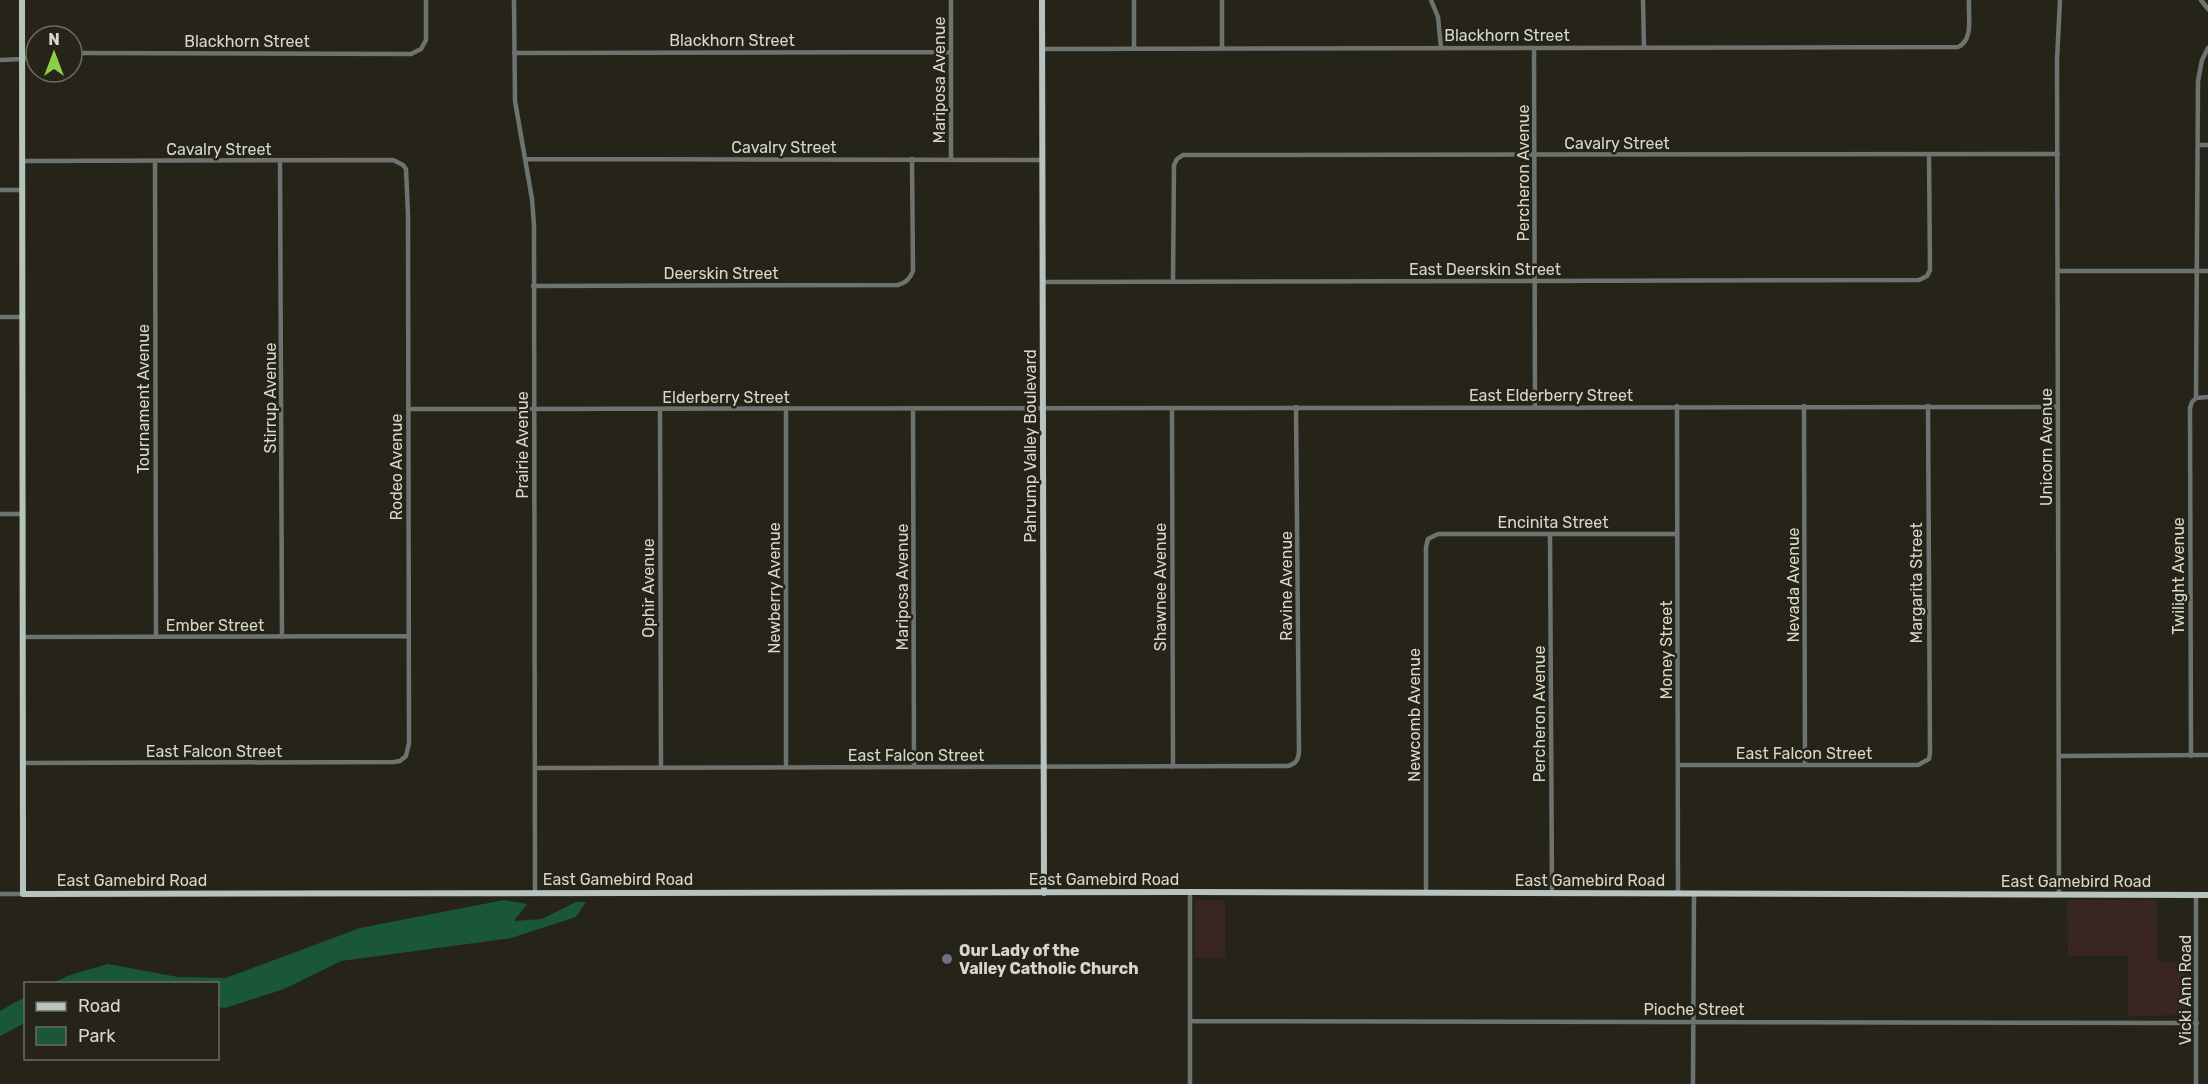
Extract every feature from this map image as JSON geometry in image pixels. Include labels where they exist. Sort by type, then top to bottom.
[{"type":"main road","points":[[22,0],[23,894]]},
{"type":"main road","name":"Pahrump Valley Boulevard","points":[[1042,0],[1044,893]]},
{"type":"main road","name":"East Gamebird Road","points":[[23,894],[1190,892],[2208,895]]},
{"type":"street","name":"Blackhorn Street","points":[[84,53],[411,54],[422,49],[426,40],[426,0]]},
{"type":"street","name":"Prairie Avenue","points":[[514,0],[515,101],[534,221],[535,892]]},
{"type":"street","name":"Mariposa Avenue","points":[[951,0],[951,159]]},
{"type":"street","points":[[1134,0],[1134,49]]},
{"type":"street","points":[[1222,0],[1222,49]]},
{"type":"street","points":[[1431,0],[1438,17],[1441,48]]},
{"type":"street","points":[[1643,0],[1644,48]]},
{"type":"street","name":"Blackhorn Street","points":[[1042,49],[1958,47],[1968,39],[1969,0]]},
{"type":"street","name":"Unicorn Avenue","points":[[2059,895],[2057,58],[2060,0]]},
{"type":"street","points":[[2201,0],[2208,9]]},
{"type":"street","name":"Percheron Avenue","points":[[1534,48],[1535,407]]},
{"type":"street","points":[[2198,271],[2199,70],[2208,48]]},
{"type":"street","name":"Blackhorn Street","points":[[514,52],[950,52]]},
{"type":"street","points":[[0,60],[23,59]]},
{"type":"street","points":[[2198,145],[2208,145]]},
{"type":"street","name":"East Deerskin Street","points":[[1043,282],[1919,280],[1927,276],[1930,270],[1929,154]]},
{"type":"street","name":"Cavalry Street","points":[[1173,282],[1174,165],[1183,155],[2058,154]]},
{"type":"street","name":"Cavalry Street","points":[[525,159],[1043,160]]},
{"type":"street","name":"Mariposa Avenue","points":[[908,281],[913,264],[912,159]]},
{"type":"street","name":"Stirrup Avenue","points":[[280,160],[282,637]]},
{"type":"street","name":"Cavalry Street","points":[[22,162],[393,160],[403,165],[407,175]]},
{"type":"street","name":"Tournament Avenue","points":[[155,161],[156,637]]},
{"type":"street","name":"Rodeo Avenue","points":[[405,758],[409,743],[407,175]]},
{"type":"street","points":[[0,189],[22,190]]},
{"type":"street","points":[[2058,271],[2208,271]]},
{"type":"street","name":"Twilight Avenue","points":[[2191,756],[2190,408],[2196,398],[2198,271]]},
{"type":"street","name":"Deerskin Street","points":[[533,286],[898,285],[908,281]]},
{"type":"street","points":[[0,317],[22,317]]},
{"type":"street","points":[[2196,398],[2208,397]]},
{"type":"street","name":"Money Street","points":[[1677,406],[1678,894]]},
{"type":"street","name":"Nevada Avenue","points":[[1804,406],[1805,764]]},
{"type":"street","name":"Margarita Street","points":[[1928,406],[1929,759]]},
{"type":"street","name":"Ravine Avenue","points":[[1295,763],[1299,758],[1296,407]]},
{"type":"street","name":"East Elderberry Street","points":[[1044,408],[2058,407]]},
{"type":"street","name":"Newberry Avenue","points":[[786,408],[786,767]]},
{"type":"street","name":"Mariposa Avenue","points":[[913,408],[914,766]]},
{"type":"street","name":"Elderberry Street","points":[[408,409],[1044,408]]},
{"type":"street","name":"Shawnee Avenue","points":[[1172,408],[1173,767]]},
{"type":"street","name":"Ophir Avenue","points":[[660,409],[661,767]]},
{"type":"street","points":[[0,514],[23,514]]},
{"type":"street","name":"Encinita Street","points":[[1430,538],[1438,534],[1677,534]]},
{"type":"street","name":"Percheron Avenue","points":[[1550,534],[1552,894]]},
{"type":"street","name":"Newcomb Avenue","points":[[1426,893],[1426,547],[1430,538]]},
{"type":"street","name":"Ember Street","points":[[23,638],[408,636]]},
{"type":"street","points":[[2059,756],[2208,756]]},
{"type":"street","name":"East Falcon Street","points":[[23,763],[394,762],[405,758]]},
{"type":"street","name":"East Falcon Street","points":[[1678,765],[1918,765],[1929,759]]},
{"type":"street","name":"East Falcon Street","points":[[535,768],[1173,767],[1288,766],[1295,763]]},
{"type":"street","points":[[1190,892],[1190,1084]]},
{"type":"street","name":"East Gamebird Road","points":[[0,894],[23,894]]},
{"type":"street","points":[[1693,1084],[1694,894]]},
{"type":"street","name":"Vicki Ann Road","points":[[2196,895],[2196,1084]]},
{"type":"street","name":"Pioche Street","points":[[1190,1021],[2197,1023]]},
{"type":"shaded area","points":[[1195,900],[1225,900],[1225,958],[1195,958]]},
{"type":"shaded area","points":[[2067,900],[2157,900],[2158,962],[2188,962],[2189,1013],[2128,1016],[2128,956],[2068,956]]},
{"type":"green space","points":[[504,900],[527,904],[514,921],[542,919],[576,902],[586,902],[576,917],[511,938],[341,961],[284,989],[225,1008],[219,1007],[219,982],[55,982],[70,975],[108,964],[178,977],[226,978],[360,928]]},
{"type":"green space","points":[[24,998],[24,1024],[0,1036],[0,1011]]},
{"type":"place","name":"Our Lady of the Valley Catholic Church","points":[[947,959]]}]
